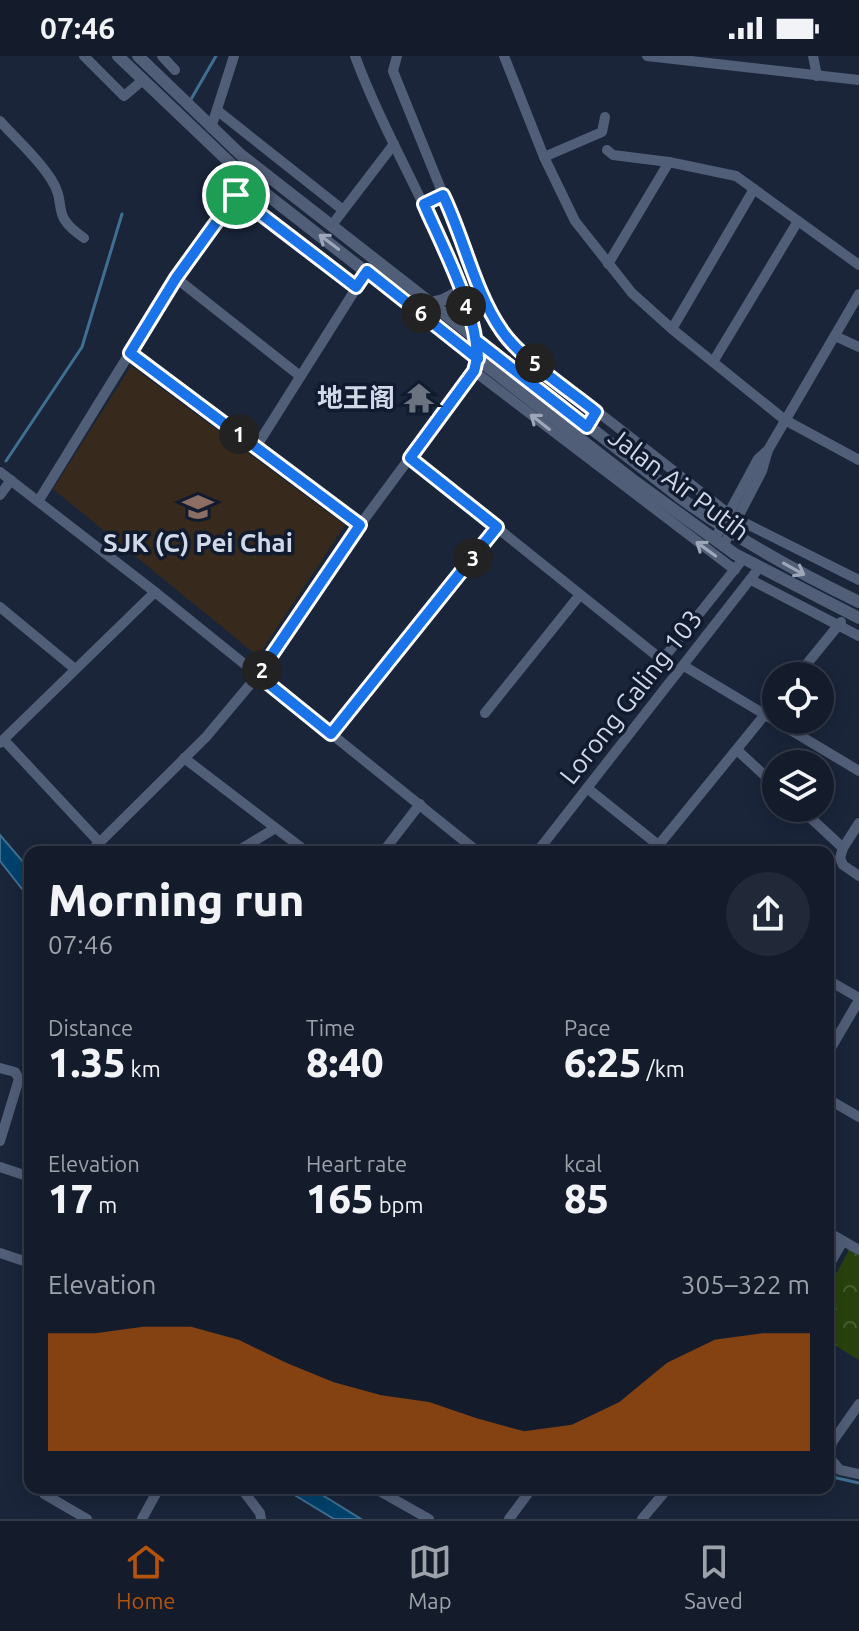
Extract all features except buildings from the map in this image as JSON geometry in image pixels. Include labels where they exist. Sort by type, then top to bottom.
[{"type":"street","points":[[84,56],[124,96],[143,80]]},
{"type":"street","name":"Jalan Air Putih","points":[[118,56],[248,180],[367,271],[476,365],[718,543],[739,564],[759,568],[854,616]]},
{"type":"street","name":"Jalan Air Putih","points":[[138,56],[241,155],[587,427],[726,530],[859,602]]},
{"type":"street","points":[[162,56],[175,70]]},
{"type":"street","points":[[211,128],[234,56]]},
{"type":"street","points":[[95,846],[184,758],[258,675],[360,525],[476,365],[477,341],[460,291],[424,204],[366,87],[355,56]]},
{"type":"street","points":[[397,56],[393,71],[492,315],[503,333],[547,373],[733,517],[859,580]]},
{"type":"street","points":[[504,56],[544,157],[575,221],[608,264],[640,300],[672,329],[785,420],[859,460]]},
{"type":"street","points":[[647,56],[859,80]]},
{"type":"street","points":[[813,56],[817,76]]},
{"type":"street","points":[[218,111],[343,210]]},
{"type":"street","points":[[544,157],[602,132],[605,117]]},
{"type":"street","points":[[0,121],[51,178],[57,190],[62,219],[84,238]]},
{"type":"street","points":[[332,225],[394,144]]},
{"type":"street","points":[[607,150],[613,155],[669,162],[736,176],[859,265]]},
{"type":"street","points":[[608,264],[669,162]]},
{"type":"street","points":[[39,500],[176,278],[248,180]]},
{"type":"street","points":[[672,329],[754,189]]},
{"type":"street","points":[[236,195],[356,287]]},
{"type":"street","points":[[424,204],[443,195]]},
{"type":"street","points":[[713,362],[798,221]]},
{"type":"street","points":[[256,447],[367,271]]},
{"type":"street","points":[[176,278],[300,376]]},
{"type":"street","points":[[430,303],[460,291]]},
{"type":"street","points":[[718,543],[758,459],[768,450],[859,294]]},
{"type":"street","points":[[835,336],[859,347]]},
{"type":"street","points":[[130,353],[360,525]]},
{"type":"street","points":[[410,458],[579,596],[652,654],[660,657],[667,654],[699,617],[739,564],[476,365]]},
{"type":"street","points":[[587,427],[596,412]]},
{"type":"street","points":[[0,472],[155,592],[471,846]]},
{"type":"street","points":[[0,495],[11,480]]},
{"type":"street","points":[[331,734],[497,527]]},
{"type":"street","name":"Lorong Galing 103","points":[[542,846],[759,568]]},
{"type":"street","points":[[751,580],[859,636]]},
{"type":"street","points":[[99,842],[2,742],[155,592]]},
{"type":"street","points":[[485,713],[579,596]]},
{"type":"street","points":[[0,607],[75,669]]},
{"type":"street","points":[[808,662],[838,626],[854,616]]},
{"type":"street","points":[[684,666],[762,713]]},
{"type":"street","points":[[662,846],[762,717]]},
{"type":"street","points":[[797,734],[859,771]]},
{"type":"street","points":[[737,750],[762,773]]},
{"type":"street","points":[[184,758],[298,846]]},
{"type":"street","points":[[587,788],[654,846]]},
{"type":"street","points":[[388,846],[420,804]]},
{"type":"street","points":[[815,822],[843,848]]},
{"type":"street","points":[[859,823],[840,858],[843,865],[859,876]]},
{"type":"street","points":[[246,846],[274,829]]},
{"type":"street","points":[[834,984],[859,999],[834,1043]]},
{"type":"street","points":[[0,1068],[15,1072],[19,1079],[0,1141]]},
{"type":"street","points":[[834,1102],[859,1117]]},
{"type":"street","points":[[0,1167],[24,1175]]},
{"type":"street","points":[[834,1236],[859,1250]]},
{"type":"street","points":[[834,1257],[843,1241]]},
{"type":"street","points":[[0,1253],[24,1261]]},
{"type":"street","points":[[834,1440],[859,1404]]},
{"type":"street","points":[[834,1462],[840,1470],[859,1474]]},
{"type":"street","points":[[51,1494],[87,1519]]},
{"type":"street","points":[[142,1519],[156,1494]]},
{"type":"street","points":[[246,1494],[261,1519]]},
{"type":"street","points":[[385,1494],[429,1519]]},
{"type":"street","points":[[509,1519],[528,1494]]},
{"type":"street","points":[[642,1519],[663,1494]]},
{"type":"shaded area","name":"SJK (C) Pei Chai","points":[[131,366],[345,525],[262,650],[254,653],[53,489]]},
{"type":"green space","points":[[849,1250],[859,1256],[859,1360],[834,1345],[834,1278]]},
{"type":"water","points":[[0,835],[24,863],[24,891],[0,861]]},
{"type":"water","points":[[293,1494],[321,1494],[361,1519],[334,1519]]},
{"type":"waterway","points":[[190,101],[216,56]]},
{"type":"waterway","points":[[6,461],[82,347],[122,214]]},
{"type":"waterway","points":[[834,1477],[859,1483]]},
{"type":"place","name":"地王阁","points":[[419,398]]},
{"type":"place","name":"SJK (C) Pei Chai","points":[[198,507]]},
{"type":"route","points":[[236,195],[176,278],[130,353],[360,525],[258,675],[331,734],[497,527],[410,458],[474,371],[478,359],[472,321],[424,204],[443,195],[492,315],[503,333],[521,352],[596,412],[587,427],[477,341],[478,359],[367,271],[356,287],[236,195]]}]
